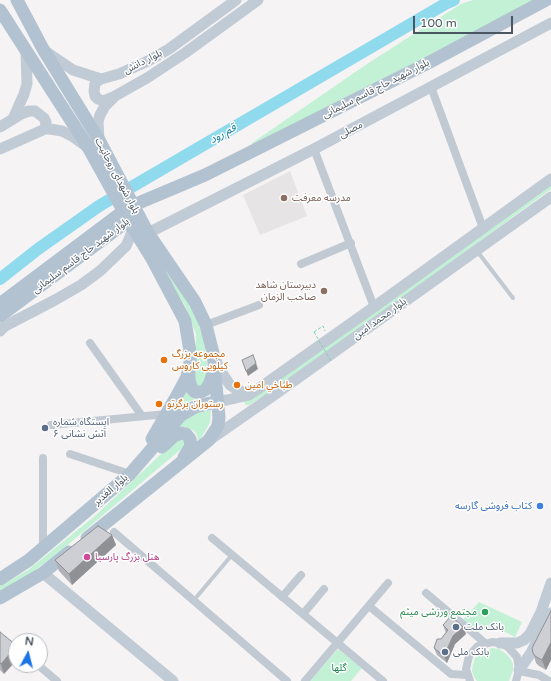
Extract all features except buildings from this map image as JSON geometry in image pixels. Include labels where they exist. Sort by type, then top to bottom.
[{"type":"main road","name":"بلوار شهدای روحانیت","points":[[17,0],[93,144],[132,228],[151,257],[185,321],[190,351],[189,369]]},
{"type":"main road","name":"بلوار دانش","points":[[101,79],[119,74],[148,61],[169,49],[236,0]]},
{"type":"main road","name":"بلوار دانش","points":[[93,144],[100,115],[105,106],[115,96],[147,78],[185,53],[258,0]]},
{"type":"main road","name":"بلوار شهید حاج قاسم سلیمانی","points":[[0,304],[129,207],[204,175],[428,63],[546,0]]},
{"type":"main road","name":"بلوار شهدای روحانیت","points":[[0,10],[26,50],[93,144],[148,232],[195,302],[206,325],[213,353],[218,400],[218,426],[209,440]]},
{"type":"main road","name":"مصلی","points":[[148,232],[314,149],[551,23]]},
{"type":"main road","points":[[43,49],[73,70],[101,79]]},
{"type":"main road","points":[[13,119],[27,84],[26,50]]},
{"type":"main road","points":[[101,79],[95,83],[95,96],[103,101],[115,96]]},
{"type":"main road","points":[[0,127],[21,114],[35,110],[44,118],[47,129]]},
{"type":"main road","points":[[0,149],[47,129],[62,132],[93,144]]},
{"type":"main road","name":"بلوار شهید حاج قاسم سلیمانی","points":[[0,316],[133,217],[204,175]]},
{"type":"main road","name":"بلوار محمد امین","points":[[218,400],[241,397],[258,389],[551,179]]},
{"type":"main road","name":"بلوار محمد امین","points":[[209,440],[551,197]]},
{"type":"main road","points":[[0,331],[5,326],[62,297],[100,271],[126,246],[132,228]]},
{"type":"main road","points":[[213,353],[225,378],[236,389],[242,392],[249,392],[258,389]]},
{"type":"main road","points":[[189,369],[189,380],[192,389],[195,392],[205,390],[209,385],[214,369]]},
{"type":"main road","points":[[130,474],[167,414],[187,377],[189,369]]},
{"type":"main road","points":[[241,397],[239,400],[241,410],[249,412]]},
{"type":"main road","name":"بلوار الغدیر","points":[[0,579],[18,568],[43,548],[130,474],[181,415],[195,407],[218,400]]},
{"type":"main road","points":[[130,474],[174,436],[182,433],[186,434],[190,439],[191,446],[186,455],[178,464]]},
{"type":"main road","points":[[0,598],[43,573],[209,440]]},
{"type":"main road","points":[[43,573],[173,681]]},
{"type":"main road","points":[[500,643],[516,643],[524,640],[530,634],[541,612],[551,583]]},
{"type":"main road","points":[[519,671],[531,653],[551,613]]},
{"type":"street","points":[[431,87],[483,228]]},
{"type":"street","points":[[314,149],[351,243],[374,307]]},
{"type":"street","points":[[301,264],[351,243]]},
{"type":"street","points":[[206,325],[259,305]]},
{"type":"street","points":[[90,343],[142,416]]},
{"type":"street","points":[[51,425],[167,414]]},
{"type":"street","points":[[70,454],[130,474]]},
{"type":"street","points":[[43,458],[43,548]]},
{"type":"street","points":[[114,532],[288,681]]},
{"type":"street","points":[[212,538],[383,681]]},
{"type":"street","points":[[282,597],[301,575]]},
{"type":"street","points":[[305,681],[388,583]]},
{"type":"street","points":[[303,614],[324,589]]},
{"type":"street","points":[[426,593],[485,643]]},
{"type":"street","points":[[369,606],[451,674],[468,678],[467,665],[470,656],[476,648],[485,643],[500,643],[508,646],[518,661],[519,671],[516,681]]},
{"type":"street","points":[[519,671],[539,675],[549,681]]},
{"type":"street","points":[[48,673],[57,681]]},
{"type":"lane","points":[[476,250],[513,298]]},
{"type":"lane","points":[[193,601],[232,556]]},
{"type":"path","points":[[323,326],[314,332],[332,361]]},
{"type":"shaded area","points":[[290,171],[307,216],[260,235],[243,195]]},
{"type":"green space","points":[[473,0],[541,0],[256,148],[252,143],[370,62],[461,4]]},
{"type":"green space","points":[[551,184],[551,189],[413,290],[268,393],[249,405],[245,404],[244,401]]},
{"type":"green space","points":[[156,257],[172,274],[197,319],[203,337],[206,354],[207,366],[205,385],[198,387],[193,378],[196,358],[196,334],[185,306]]},
{"type":"green space","points":[[187,387],[208,389],[211,394],[190,401],[170,416]]},
{"type":"green space","points":[[211,407],[210,422],[198,442],[197,435],[193,430],[185,427],[175,431],[187,416]]},
{"type":"green space","points":[[182,437],[186,445],[57,554],[26,577],[0,591],[0,586],[28,570],[96,515],[175,441]]},
{"type":"green space","name":"مجتمع ورزشی میثم","points":[[479,602],[522,622],[515,637],[499,630],[488,629],[477,633],[462,621]]},
{"type":"green space","points":[[492,648],[499,649],[510,658],[513,664],[513,670],[509,681],[477,681],[474,677],[472,671],[475,658],[480,653]]},
{"type":"green space","name":"گلها","points":[[338,649],[362,668],[351,681],[310,681]]},
{"type":"waterway","name":"قم رود","points":[[0,279],[38,249],[99,206],[454,0]]},
{"type":"place","name":"مدرسه معرفت","points":[[284,198]]},
{"type":"place","name":"دبیرستان شاهد صاحب الزمان","points":[[324,291]]},
{"type":"place","name":"مجموعه بزرگ کیلویی کاروس","points":[[164,360]]},
{"type":"place","name":"طباخي امين","points":[[237,385]]},
{"type":"place","name":"رستوران برگرتو","points":[[159,404]]},
{"type":"place","name":"ایستگاه شماره ۶ آتش نشانی","points":[[45,428]]},
{"type":"place","name":"کتاب فروشی گارسه","points":[[540,506]]},
{"type":"place","name":"هتل بزرگ پارسیا","points":[[87,557]]},
{"type":"place","name":"مجتمع ورزشی میثم","points":[[485,612]]},
{"type":"place","name":"بانک ملت","points":[[456,627]]},
{"type":"place","name":"بانک ملی","points":[[445,652]]}]
